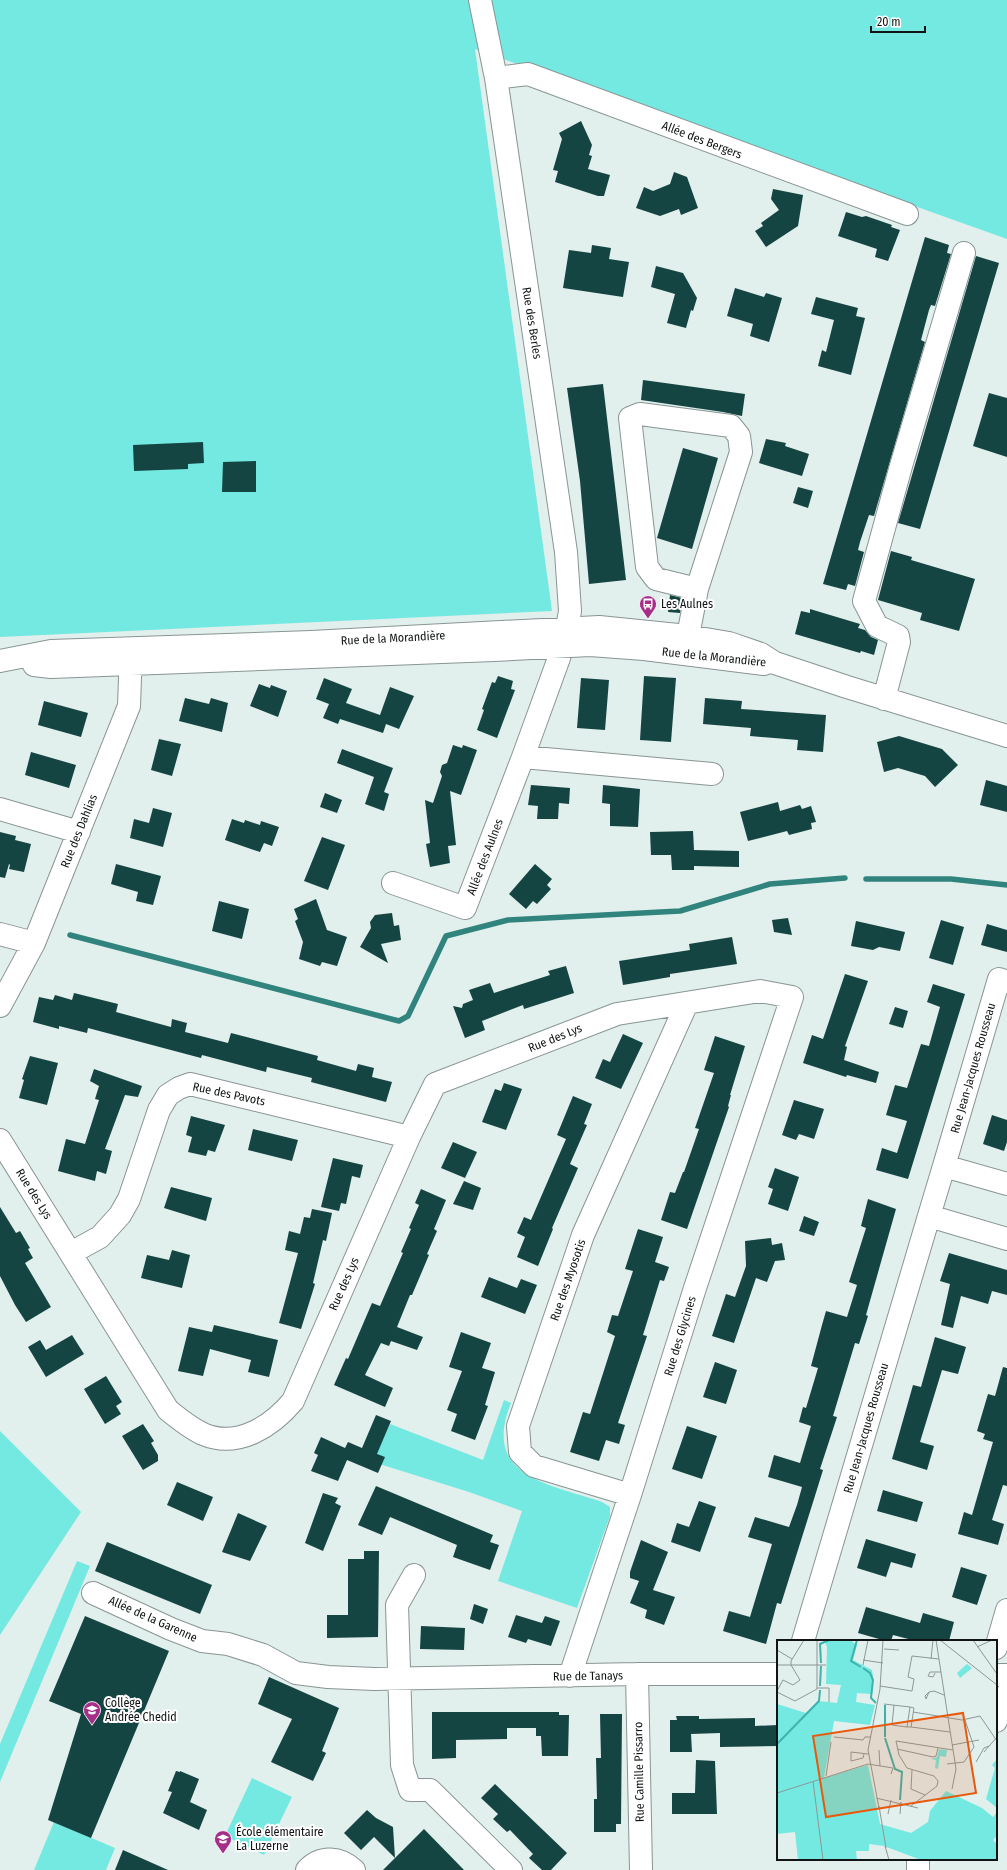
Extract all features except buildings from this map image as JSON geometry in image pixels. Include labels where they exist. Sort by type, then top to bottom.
[{"type":"street","name":"Rue des Berles","points":[[480,0],[496,78],[566,552],[570,611],[565,637]]},
{"type":"street","name":"Allée des Bergers","points":[[496,78],[528,74],[907,214]]},
{"type":"street","points":[[884,699],[898,642],[898,636],[877,626],[864,601],[901,466],[964,253]]},
{"type":"street","points":[[688,636],[698,589],[741,452],[739,436],[731,426],[640,414],[630,418],[647,567],[656,580],[698,589]]},
{"type":"street","name":"Rue de la Morandière","points":[[3,660],[51,651],[131,656],[565,637],[599,627],[625,628],[729,643],[761,654],[775,663],[884,699],[1007,736]]},
{"type":"street","name":"Rue de la Morandière","points":[[565,637],[590,645],[623,647],[759,664],[775,663]]},
{"type":"street","name":"Allée des Aulnes","points":[[393,882],[465,908],[523,757],[565,637]]},
{"type":"street","name":"Rue des Dahlias","points":[[0,1006],[34,943],[129,706],[131,656]]},
{"type":"street","points":[[523,757],[712,774]]},
{"type":"street","points":[[0,809],[79,832]]},
{"type":"street","points":[[0,934],[34,943]]},
{"type":"street","name":"Rue Jean-Jacques Rousseau","points":[[804,1640],[999,979],[1007,982]]},
{"type":"street","name":"Rue des Lys","points":[[0,1140],[72,1253],[168,1410],[188,1426],[205,1435],[223,1438],[252,1434],[268,1426],[282,1414],[293,1401],[409,1137],[435,1084],[617,1014],[760,991],[792,997]]},
{"type":"street","name":"Rue des Glycines","points":[[570,1676],[630,1496],[693,1295],[792,997]]},
{"type":"street","name":"Rue des Myosotis","points":[[630,1496],[534,1466],[520,1452],[518,1426],[583,1234],[687,1003]]},
{"type":"street","name":"Rue des Pavots","points":[[72,1253],[100,1237],[120,1215],[129,1199],[159,1110],[168,1095],[179,1088],[190,1084],[409,1137]]},
{"type":"street","points":[[944,1166],[1007,1184]]},
{"type":"street","points":[[929,1216],[1007,1239]]},
{"type":"street","points":[[414,1575],[398,1605],[402,1765],[410,1790],[430,1790],[511,1870]]},
{"type":"street","name":"Allée de la Garenne","points":[[93,1593],[177,1632],[202,1641],[228,1644],[263,1655],[296,1673],[328,1677],[374,1679],[399,1678]]},
{"type":"street","points":[[997,1645],[1007,1610]]},
{"type":"street","name":"Rue de Tanays","points":[[399,1678],[637,1674],[777,1674]]},
{"type":"street","name":"Rue Camille Pissarro","points":[[637,1674],[641,1870]]},
{"type":"street","points":[[997,1675],[1007,1676]]},
{"type":"street","points":[[997,1719],[1007,1694]]},
{"type":"street","points":[[306,1870],[316,1862],[326,1859],[346,1863],[354,1870]]},
{"type":"shaded area","points":[[0,0],[1007,0],[1007,239],[475,49],[552,611],[0,637]]},
{"type":"shaded area","points":[[504,1400],[511,1403],[504,1428],[505,1447],[513,1462],[525,1474],[542,1482],[602,1502],[610,1507],[610,1516],[577,1608],[498,1581],[522,1511],[469,1492],[373,1462],[390,1424],[483,1460]]},
{"type":"shaded area","points":[[0,1431],[81,1512],[0,1635]]},
{"type":"shaded area","points":[[77,1561],[90,1566],[0,1782],[0,1744]]},
{"type":"shaded area","points":[[252,1778],[292,1797],[264,1855],[225,1836]]},
{"type":"shaded area","points":[[54,1822],[115,1848],[106,1870],[34,1870]]},
{"type":"waterway","points":[[70,935],[399,1021],[408,1016],[446,936],[508,920],[680,911],[770,884],[845,878]]},
{"type":"waterway","points":[[866,879],[951,879],[1007,885]]},
{"type":"place","name":"Les Aulnes","points":[[648,619]]},
{"type":"place","name":"Collège Andrée Chedid","points":[[92,1725]]},
{"type":"place","name":"École élémentaire La Luzerne","points":[[223,1854]]}]
